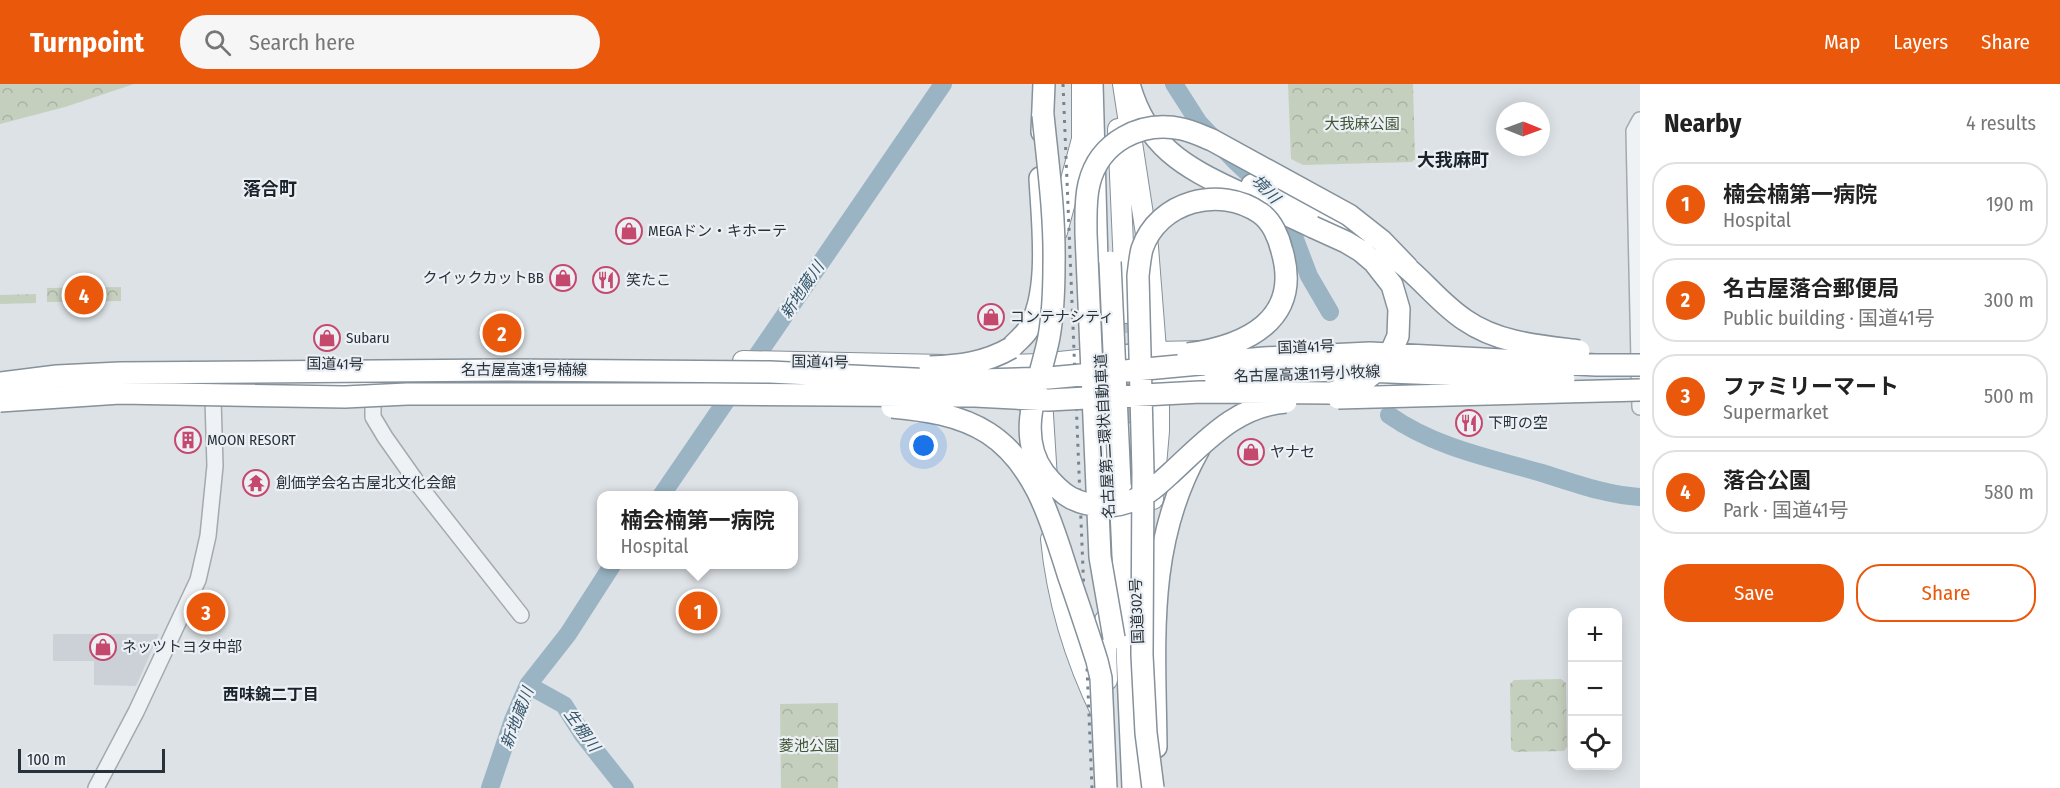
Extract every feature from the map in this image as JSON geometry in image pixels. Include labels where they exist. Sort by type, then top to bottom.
[{"type":"highway","points":[[776,367],[952,366],[994,357],[1011,348],[1027,331],[1038,308],[1044,265],[1040,171],[1044,84]]},
{"type":"highway","points":[[1084,84],[1094,316]]},
{"type":"highway","points":[[1084,84],[1082,139],[1062,211],[1043,311],[1043,379],[1054,565],[1063,609],[1085,679],[1109,730]]},
{"type":"highway","name":"名古屋第二環状自動車道","points":[[1092,84],[1097,262],[1121,788]]},
{"type":"highway","name":"名古屋第二環状自動車道","points":[[1105,84],[1110,262],[1133,788]]},
{"type":"highway","points":[[1116,84],[1126,313]]},
{"type":"highway","points":[[1123,84],[1148,247],[1158,382],[1159,431],[1146,562],[1142,730]]},
{"type":"highway","points":[[0,391],[171,383],[399,388],[446,385],[595,384],[838,386],[915,389],[972,398],[1049,400],[1200,392],[1331,393],[1351,388],[1368,379],[1386,361],[1398,336],[1399,309],[1392,285],[1382,271],[1361,251],[1346,242],[1189,168],[1153,136],[1137,108],[1129,84]]},
{"type":"highway","points":[[1137,108],[1156,134],[1179,152],[1210,168],[1288,198],[1332,218],[1358,232],[1408,268]]},
{"type":"highway","points":[[1043,115],[1049,171],[1054,264],[1052,320],[1032,408],[1031,434],[1034,453],[1041,469],[1052,484],[1065,495],[1097,506],[1116,506],[1136,500],[1150,491],[1231,420],[1250,410],[1274,403],[1640,387]]},
{"type":"highway","points":[[1114,638],[1101,557],[1086,234],[1087,191],[1098,162],[1114,143],[1131,132],[1157,127],[1180,128],[1192,132],[1212,140],[1349,215],[1382,241],[1465,320],[1493,335],[1551,348],[1640,354]]},
{"type":"highway","points":[[1043,379],[1115,363],[1136,360],[1147,359],[1189,353],[1199,352],[1236,342],[1257,333],[1271,321],[1279,310],[1284,295],[1286,278],[1284,258],[1280,241],[1271,225],[1261,213],[1244,204],[1218,198],[1198,200],[1181,206],[1164,216],[1152,230],[1142,249],[1137,290],[1140,358],[1140,369],[1140,381],[1143,460],[1142,655],[1146,733],[1155,788]]},
{"type":"highway","name":"国道41号","points":[[0,399],[48,401],[298,397],[373,400],[699,396],[752,399],[972,398],[1156,352],[1347,346],[1640,360]]},
{"type":"highway","name":"名古屋高速11号小牧線","points":[[1043,379],[1324,354],[1410,354],[1640,365]]},
{"type":"highway","name":"国道41号","points":[[0,372],[190,365],[502,363],[548,365],[717,361],[776,367]]},
{"type":"highway","points":[[399,388],[441,368],[496,366],[502,363]]},
{"type":"highway","name":"名古屋高速1号楠線","points":[[0,383],[57,376],[120,373],[776,367],[934,380],[1043,379]]},
{"type":"highway","name":"名古屋高速11号小牧線","points":[[972,398],[1278,372],[1340,370],[1640,381]]},
{"type":"highway","name":"国道41号","points":[[1043,379],[1158,382],[1182,377],[1212,386],[1371,382],[1640,387]]},
{"type":"highway","name":"名古屋高速1号楠線","points":[[0,399],[120,393],[345,397],[399,388],[699,396],[972,398]]},
{"type":"highway","points":[[699,396],[717,400],[858,404],[918,410],[970,423],[1006,447],[1022,465],[1035,487],[1058,542],[1097,661],[1101,678],[1106,788]]},
{"type":"highway","name":"国道302号","points":[[1131,433],[1144,788]]},
{"type":"highway","points":[[1099,435],[1112,788]]},
{"type":"highway","points":[[1155,788],[1156,599],[1160,560],[1167,526],[1179,490],[1202,444]]},
{"type":"street","points":[[1640,120],[1634,131],[1640,407]]},
{"type":"street","points":[[96,788],[141,701],[198,580],[208,536],[215,466],[213,399]]},
{"type":"street","points":[[373,400],[373,417],[385,437],[421,488],[521,615]]},
{"type":"shaded area","name":"ネッツトヨタ中部","points":[[53,634],[159,634],[136,686],[94,685],[94,661],[53,661]]},
{"type":"green space","points":[[0,84],[134,84],[65,107],[0,124]]},
{"type":"green space","name":"大我麻公園","points":[[1288,84],[1413,84],[1415,159],[1412,162],[1303,165],[1291,159]]},
{"type":"green space","points":[[121,287],[121,301],[47,302],[47,288]]},
{"type":"green space","points":[[36,294],[36,303],[0,304],[0,295]]},
{"type":"green space","points":[[1561,679],[1566,683],[1567,747],[1564,751],[1515,752],[1511,749],[1510,684],[1514,680]]},
{"type":"green space","name":"菱池公園","points":[[838,703],[838,788],[781,788],[780,704]]},
{"type":"waterway","name":"新地蔵川","points":[[664,491],[943,84]]},
{"type":"waterway","name":"境川","points":[[1174,84],[1199,123],[1282,205],[1309,276],[1330,312]]},
{"type":"waterway","name":"境川","points":[[1389,415],[1425,435],[1463,450],[1590,488],[1640,497]]},
{"type":"waterway","name":"新地蔵川","points":[[490,788],[513,720],[528,685],[568,634],[610,569]]},
{"type":"waterway","name":"生棚川","points":[[528,685],[564,705],[583,735],[625,788]]},
{"type":"tunnel","points":[[1126,313],[1131,433]]},
{"type":"railway","points":[[1063,84],[1092,788]]},
{"type":"place","name":"MEGAドン・キホーテ","points":[[629,231]]},
{"type":"place","name":"クイックカットBB","points":[[563,278]]},
{"type":"place","name":"笑たこ","points":[[606,280]]},
{"type":"place","name":"落合公園","points":[[84,295]]},
{"type":"place","name":"コンテナシティ","points":[[991,317]]},
{"type":"place","name":"名古屋落合郵便局","points":[[502,333]]},
{"type":"place","name":"Subaru","points":[[327,338]]},
{"type":"place","name":"下町の空","points":[[1469,423]]},
{"type":"place","name":"MOON RESORT","points":[[188,440]]},
{"type":"place","name":"ヤナセ","points":[[1251,452]]},
{"type":"place","name":"創価学会名古屋北文化会館","points":[[256,483]]},
{"type":"place","name":"楠会楠第一病院","points":[[698,611]]},
{"type":"place","name":"ファミリーマート","points":[[206,612]]},
{"type":"place","name":"ネッツトヨタ中部","points":[[103,647]]},
{"type":"district","name":"大我麻町","points":[[1453,160]]},
{"type":"district","name":"落合町","points":[[270,189]]},
{"type":"district","name":"西味鋺二丁目","points":[[271,694]]}]
